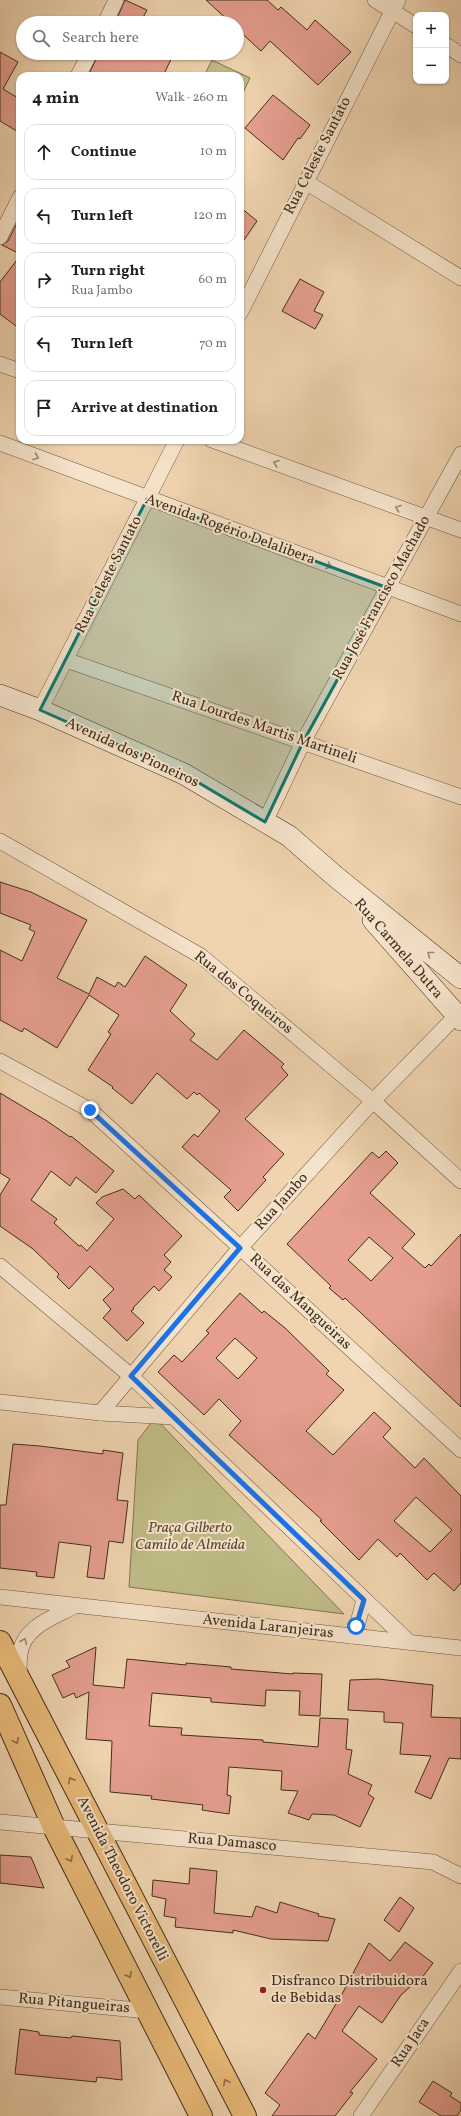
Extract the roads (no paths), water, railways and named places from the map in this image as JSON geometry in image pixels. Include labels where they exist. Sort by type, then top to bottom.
[{"type":"main road","name":"Avenida dos Pioneiros","points":[[0,695],[40,710],[184,774],[289,836],[336,877]]},
{"type":"main road","points":[[336,877],[461,978]]},
{"type":"main road","name":"Rua Carmela Dutra","points":[[336,877],[459,1016]]},
{"type":"main road","name":"Avenida Theodoro Victorelli","points":[[0,1642],[243,2116]]},
{"type":"main road","points":[[0,1705],[54,1827],[201,2116]]},
{"type":"street","points":[[108,16],[116,0]]},
{"type":"street","points":[[374,0],[394,5],[413,23]]},
{"type":"street","name":"Rua Celeste Santato","points":[[244,305],[394,5]]},
{"type":"street","points":[[449,47],[461,55]]},
{"type":"street","points":[[80,72],[86,60]]},
{"type":"street","points":[[306,182],[461,278]]},
{"type":"street","points":[[0,237],[16,205]]},
{"type":"street","points":[[0,364],[16,370]]},
{"type":"street","name":"Avenida Rogério Delalibera","points":[[0,443],[147,499],[461,614]]},
{"type":"street","name":"Rua Celeste Santato","points":[[40,710],[174,444]]},
{"type":"street","points":[[223,444],[461,530]]},
{"type":"street","name":"Rua José Francisco Machado","points":[[265,822],[303,742],[461,454]]},
{"type":"street","name":"Rua Lourdes Martis Martineli","points":[[66,660],[461,797]]},
{"type":"street","name":"Rua dos Coqueiros","points":[[0,841],[202,956],[373,1101],[461,1181]]},
{"type":"street","name":"Rua Jambo","points":[[100,1413],[240,1248],[373,1101],[459,1016]]},
{"type":"street","name":"Rua das Mangueiras","points":[[0,1061],[90,1110],[461,1450]]},
{"type":"street","points":[[0,1266],[131,1376],[409,1642]]},
{"type":"street","points":[[0,1402],[100,1413],[174,1417]]},
{"type":"street","name":"Avenida Laranjeiras","points":[[0,1597],[461,1648]]},
{"type":"street","points":[[350,1636],[356,1626],[364,1600]]},
{"type":"street","points":[[19,1679],[20,1653],[27,1634],[75,1606]]},
{"type":"street","name":"Rua Damasco","points":[[0,1822],[433,1862],[461,1876]]},
{"type":"street","name":"Rua Jaca","points":[[362,2116],[461,1970]]},
{"type":"street","name":"Rua Pitangueiras","points":[[0,1997],[148,2011]]},
{"type":"place","name":"Disfranco Distribuidora de Bebidas","points":[[263,1990]]},
{"type":"park label","name":"Praça Gilberto Camilo de Almeida","points":[[190,1536]]}]
